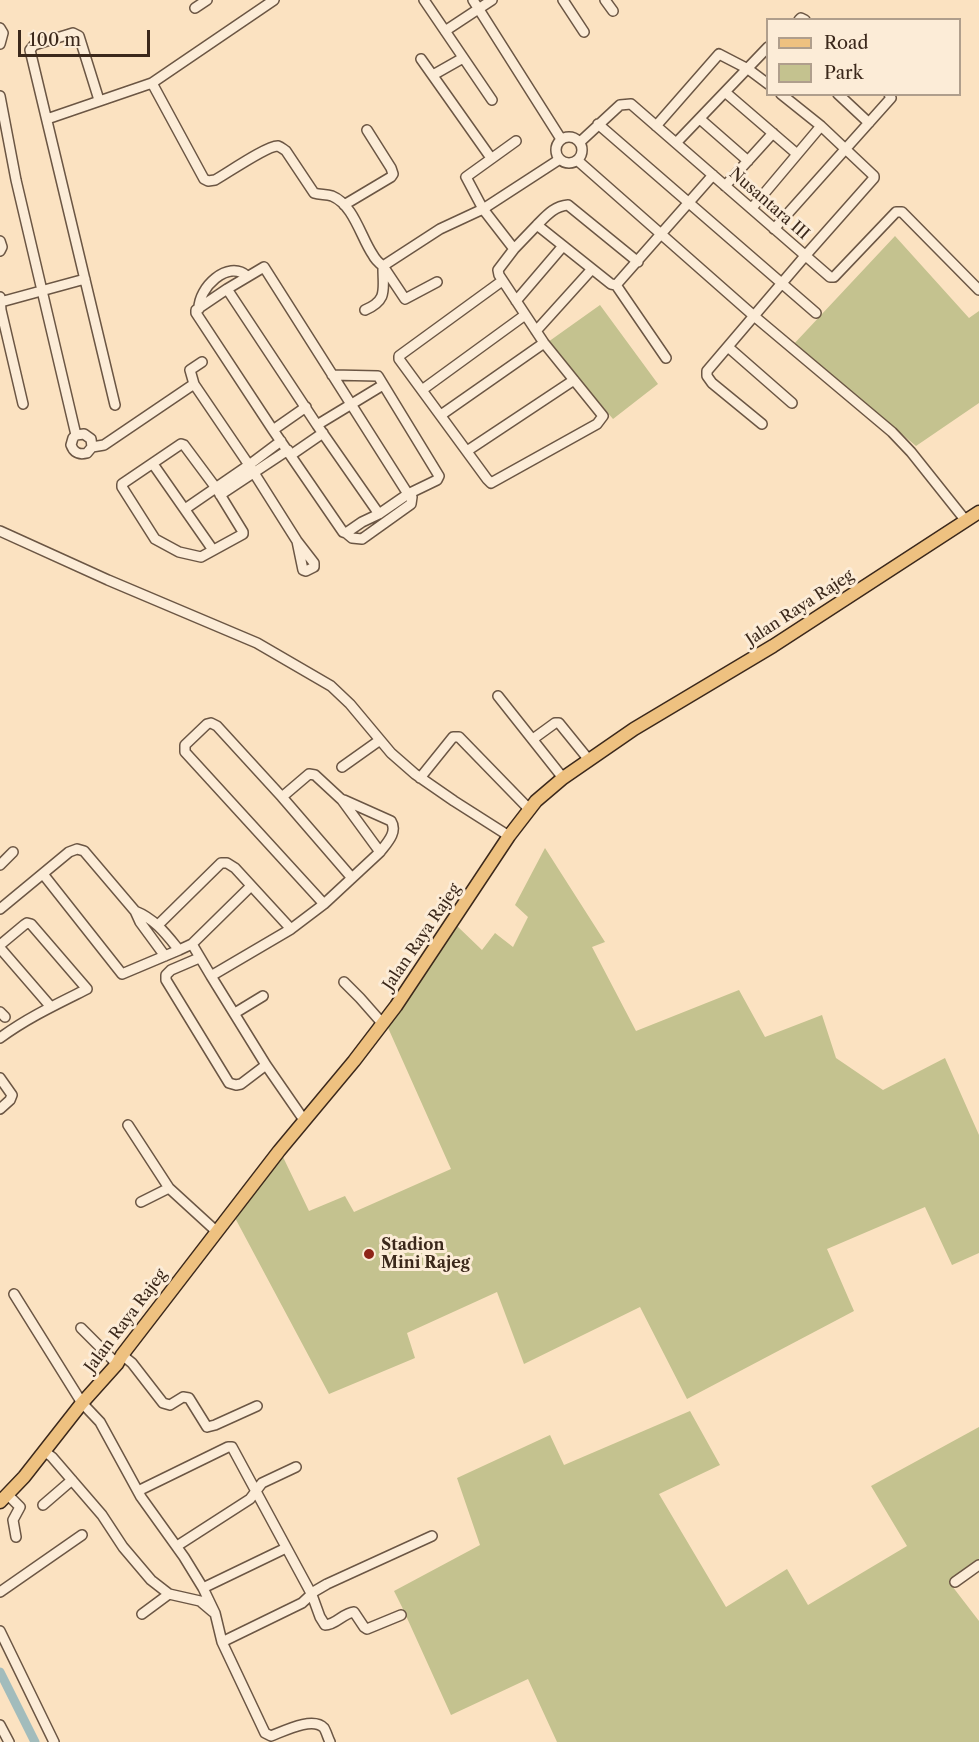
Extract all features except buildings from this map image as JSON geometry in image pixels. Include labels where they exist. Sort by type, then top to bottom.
[{"type":"main road","name":"Jalan Raya Rajeg","points":[[3,1498],[24,1477],[119,1360],[216,1232],[396,1006],[529,809],[563,778],[633,729],[773,646],[979,512]]},
{"type":"street","points":[[195,8],[207,0]]},
{"type":"street","points":[[47,119],[152,83],[274,0]]},
{"type":"street","points":[[424,0],[492,100]]},
{"type":"street","points":[[445,31],[476,4],[492,0]]},
{"type":"street","points":[[563,0],[584,32]]},
{"type":"street","points":[[605,0],[613,11]]},
{"type":"street","points":[[476,4],[561,139]]},
{"type":"street","points":[[0,28],[3,33],[0,44]]},
{"type":"street","points":[[99,100],[77,34],[73,33],[34,45],[30,50],[115,405]]},
{"type":"street","points":[[676,143],[766,49]]},
{"type":"street","points":[[656,126],[719,54],[748,69],[766,82]]},
{"type":"street","points":[[434,75],[463,58]]},
{"type":"street","points":[[421,59],[491,158]]},
{"type":"street","points":[[152,83],[204,179],[214,180],[267,149],[277,146],[286,151],[314,193],[320,196],[334,196],[344,205],[356,221],[373,257],[383,266],[405,299],[437,282]]},
{"type":"street","points":[[725,92],[797,154]]},
{"type":"street","points":[[0,96],[16,180],[76,435]]},
{"type":"street","points":[[762,424],[712,383],[707,376],[707,371],[874,178],[873,174],[821,126],[784,96]]},
{"type":"street","points":[[840,96],[869,123]]},
{"type":"street","points":[[774,229],[891,96]]},
{"type":"street","name":"Nusantara III","points":[[580,142],[620,105],[631,104],[832,278],[896,212],[902,212],[979,291]]},
{"type":"street","points":[[700,118],[748,160]]},
{"type":"street","points":[[598,124],[816,313]]},
{"type":"street","points":[[752,208],[821,126]]},
{"type":"street","points":[[344,205],[393,174],[392,168],[367,130]]},
{"type":"street","points":[[725,186],[773,133]]},
{"type":"street","points":[[571,137],[580,142],[582,152],[577,160],[565,162],[560,159],[556,152],[561,139],[571,137]]},
{"type":"street","points":[[514,249],[483,209],[466,177],[516,141]]},
{"type":"street","points":[[383,266],[440,229],[483,209],[560,159]]},
{"type":"street","points":[[577,160],[903,443],[966,521]]},
{"type":"street","points":[[616,285],[713,175]]},
{"type":"street","points":[[502,281],[400,354],[399,359],[491,483],[597,424],[603,416],[544,343],[502,281],[498,270],[514,249],[553,209],[568,205],[638,262]]},
{"type":"street","points":[[537,225],[611,284],[616,285],[666,358]]},
{"type":"street","points":[[0,241],[3,247],[0,250]]},
{"type":"street","points":[[516,301],[564,246]]},
{"type":"street","points":[[365,310],[380,301],[383,295],[383,266]]},
{"type":"street","points":[[199,309],[264,267],[351,406],[412,497],[411,504],[362,539],[352,538],[341,529],[196,312],[199,309],[202,295],[218,276],[235,270],[247,276]]},
{"type":"street","points":[[536,331],[592,269]]},
{"type":"street","points":[[23,404],[1,305],[85,279]]},
{"type":"street","points":[[227,289],[320,429],[380,514]]},
{"type":"street","points":[[422,390],[525,315]]},
{"type":"street","points":[[441,415],[544,343]]},
{"type":"street","points":[[728,347],[792,403]]},
{"type":"street","points":[[202,362],[190,370],[194,384],[252,469],[297,541]]},
{"type":"street","points":[[332,375],[378,376],[439,476],[438,480],[409,493],[380,514],[346,533]]},
{"type":"street","points":[[467,451],[574,380]]},
{"type":"street","points":[[92,447],[104,445],[194,384]]},
{"type":"street","points":[[185,509],[218,492],[252,469],[289,452],[383,385]]},
{"type":"street","points":[[273,430],[306,407]]},
{"type":"street","points":[[76,435],[88,436],[92,443],[90,451],[83,454],[75,452],[71,446],[76,435]]},
{"type":"street","points":[[252,469],[281,441]]},
{"type":"street","points":[[181,444],[218,492],[243,534],[198,557],[179,552],[154,539],[122,484],[181,444]]},
{"type":"street","points":[[153,464],[213,550]]},
{"type":"street","points":[[0,531],[257,644],[331,686],[404,765],[420,778],[509,836]]},
{"type":"street","points":[[498,696],[563,778]]},
{"type":"street","points":[[533,740],[555,723],[559,723],[589,760]]},
{"type":"street","points":[[324,904],[185,752],[185,745],[207,724],[214,724],[282,796],[352,878]]},
{"type":"street","points":[[420,778],[453,737],[459,737],[529,809]]},
{"type":"street","points":[[342,767],[380,740]]},
{"type":"street","points":[[282,796],[309,774],[319,777],[342,800],[380,852]]},
{"type":"street","points":[[211,976],[291,929],[324,904],[380,852],[390,839],[394,829],[392,821],[342,800]]},
{"type":"street","points":[[0,909],[69,852],[77,849],[84,851],[135,911],[140,922],[165,956]]},
{"type":"street","points":[[0,865],[13,852]]},
{"type":"street","points":[[158,925],[221,863],[227,863],[235,868],[291,929]]},
{"type":"street","points":[[42,874],[122,974],[192,944],[251,885]]},
{"type":"street","points":[[135,911],[147,916],[158,925],[179,950]]},
{"type":"street","points":[[0,1038],[13,1028],[87,989],[31,924],[27,923],[0,947],[51,1007]]},
{"type":"street","points":[[192,944],[266,1065],[304,1120]]},
{"type":"street","points":[[199,958],[171,970],[166,975],[166,980],[230,1083],[241,1084],[266,1065]]},
{"type":"street","points":[[344,982],[382,1023]]},
{"type":"street","points":[[235,1013],[263,996]]},
{"type":"street","points":[[0,1078],[12,1095],[0,1109]]},
{"type":"street","points":[[128,1125],[169,1188],[216,1232]]},
{"type":"street","points":[[141,1202],[169,1188]]},
{"type":"street","points":[[14,1294],[82,1404],[105,1429],[138,1491],[203,1588],[215,1613],[222,1642],[265,1733],[271,1736],[310,1722],[324,1729],[330,1742]]},
{"type":"street","points":[[81,1328],[119,1360],[132,1363],[163,1403],[170,1405],[183,1397],[189,1398],[207,1427],[257,1406]]},
{"type":"street","points":[[138,1491],[228,1447],[234,1449],[312,1595],[320,1617],[327,1626],[351,1612],[354,1612],[367,1629],[401,1615]]},
{"type":"street","points":[[44,1451],[102,1515],[123,1547],[151,1580],[169,1594],[200,1601],[215,1613]]},
{"type":"street","points":[[177,1546],[250,1499],[262,1483],[296,1467]]},
{"type":"street","points":[[43,1505],[72,1480]]},
{"type":"street","points":[[3,1498],[20,1507],[13,1520],[16,1537]]},
{"type":"street","points":[[0,1592],[82,1535]]},
{"type":"street","points":[[222,1642],[302,1603],[315,1590],[432,1536]]},
{"type":"street","points":[[203,1588],[286,1548]]},
{"type":"street","points":[[956,1582],[979,1565]]},
{"type":"street","points":[[142,1614],[169,1594]]},
{"type":"street","points":[[0,1631],[54,1742]]},
{"type":"street","points":[[0,1725],[9,1742]]},
{"type":"green space","points":[[895,236],[969,318],[979,311],[979,403],[916,446],[836,379],[792,346]]},
{"type":"green space","points":[[600,305],[658,384],[613,419],[548,342]]},
{"type":"green space","points":[[545,848],[605,942],[592,947],[636,1031],[739,990],[765,1037],[822,1015],[836,1058],[883,1090],[945,1058],[979,1135],[979,1253],[952,1265],[925,1207],[827,1249],[854,1311],[687,1399],[640,1307],[524,1364],[497,1292],[407,1333],[415,1358],[329,1394],[234,1216],[283,1157],[309,1211],[345,1196],[354,1212],[451,1169],[385,1021],[456,925],[482,950],[495,933],[513,947],[528,917],[515,905]]},
{"type":"green space","points":[[690,1411],[720,1465],[659,1494],[726,1607],[787,1569],[808,1605],[907,1546],[871,1486],[979,1427],[979,1560],[949,1582],[979,1621],[979,1742],[557,1742],[528,1679],[451,1715],[394,1591],[480,1545],[457,1478],[550,1435],[564,1465]]},
{"type":"waterway","points":[[0,1672],[35,1742]]},
{"type":"place","name":"Stadion Mini Rajeg","points":[[369,1254]]}]
